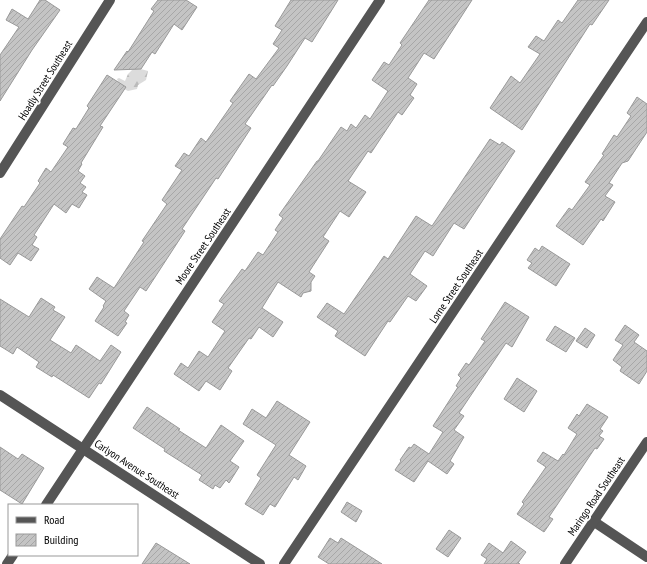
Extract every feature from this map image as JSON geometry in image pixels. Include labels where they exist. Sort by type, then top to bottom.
[{"type":"street","name":"Hoadly Street Southeast","points":[[0,173],[110,0]]},
{"type":"street","name":"Moore Street Southeast","points":[[47,504],[380,0]]},
{"type":"street","name":"Lorne Street Southeast","points":[[284,564],[647,22]]},
{"type":"street","name":"Carlyon Avenue Southeast","points":[[0,395],[260,564]]},
{"type":"street","name":"Maringo Road Southeast","points":[[565,564],[647,442]]},
{"type":"street","points":[[593,521],[647,557]]},
{"type":"green space","points":[[133,69],[148,71],[146,80],[138,85],[137,89],[128,91],[120,87],[117,79],[119,78],[125,81],[128,74]]},
{"type":"building","points":[[40,0],[45,0],[60,10],[32,50],[0,101],[0,55],[19,27],[6,20],[12,9],[28,19]]},
{"type":"building","points":[[158,0],[186,0],[197,7],[182,30],[174,24],[155,54],[152,52],[141,69],[114,70],[127,51],[128,52],[154,11],[151,9]]},
{"type":"building","points":[[291,0],[338,0],[312,42],[305,38],[287,66],[245,124],[251,128],[218,179],[216,178],[182,229],[185,231],[146,291],[140,287],[124,311],[129,315],[125,322],[127,323],[118,336],[95,321],[106,301],[89,289],[97,277],[114,288],[144,242],[142,241],[167,204],[162,200],[182,170],[175,166],[184,153],[189,156],[201,138],[206,142],[233,103],[230,101],[249,74],[256,79],[279,48],[273,44],[282,30],[275,26]]},
{"type":"building","points":[[429,0],[472,0],[434,59],[424,53],[408,78],[417,84],[410,95],[414,98],[402,115],[398,112],[371,153],[368,151],[348,181],[366,192],[349,217],[340,211],[323,237],[329,241],[309,272],[315,276],[311,282],[311,291],[303,293],[301,297],[278,282],[262,308],[283,322],[273,337],[259,327],[251,339],[249,338],[228,368],[232,371],[220,390],[206,381],[199,391],[174,374],[181,363],[188,368],[199,351],[208,357],[225,331],[212,322],[224,304],[219,301],[242,269],[245,271],[258,252],[263,255],[278,232],[275,230],[283,218],[279,215],[341,127],[347,131],[351,124],[356,128],[365,115],[370,119],[388,91],[372,80],[384,62],[389,65],[402,45],[400,43]]},
{"type":"building","points":[[578,0],[609,0],[592,25],[590,24],[522,130],[490,108],[511,76],[520,83],[540,54],[528,47],[536,36],[544,41],[558,20],[562,23]]},
{"type":"building","points":[[107,75],[126,87],[100,126],[103,127],[81,163],[82,164],[78,171],[85,176],[80,183],[86,187],[82,192],[87,195],[79,208],[72,204],[66,213],[54,204],[34,235],[37,237],[32,245],[39,249],[31,261],[18,253],[10,265],[0,258],[0,239],[22,206],[24,207],[40,183],[38,181],[46,168],[51,172],[68,147],[63,144],[73,128],[76,129],[89,108],[87,106]]},
{"type":"building","points":[[637,97],[647,104],[647,132],[628,161],[622,163],[609,183],[613,185],[605,196],[615,202],[603,221],[601,219],[583,245],[556,226],[569,208],[572,210],[590,185],[585,182],[604,155],[602,154],[614,135],[617,137],[631,116],[627,113]]},
{"type":"building","points":[[490,139],[500,145],[502,142],[515,151],[464,229],[454,223],[433,256],[425,251],[410,274],[427,286],[416,301],[408,296],[390,322],[388,321],[365,356],[335,336],[338,331],[317,317],[327,303],[344,314],[384,256],[388,259],[416,216],[432,226]]},
{"type":"building","points":[[542,246],[570,264],[556,286],[528,268],[532,263],[527,260],[535,248],[539,251]]},
{"type":"building","points":[[41,298],[55,307],[53,310],[65,317],[50,340],[71,353],[76,345],[100,361],[111,345],[121,352],[101,384],[99,383],[89,398],[53,375],[52,377],[36,367],[39,362],[17,347],[13,354],[0,346],[0,299],[29,317]]},
{"type":"building","points":[[505,302],[529,317],[512,347],[506,343],[459,413],[464,416],[454,430],[464,437],[450,461],[454,464],[447,474],[428,461],[414,482],[395,470],[401,461],[400,460],[409,447],[411,448],[414,444],[429,454],[443,432],[433,426],[458,387],[456,386],[461,378],[458,375],[466,363],[469,365],[485,341],[481,339]]},
{"type":"building","points":[[625,325],[639,335],[634,342],[647,351],[647,371],[639,384],[620,371],[622,367],[613,360],[623,345],[615,340]]},
{"type":"building","points":[[555,326],[575,338],[566,352],[546,340]]},
{"type":"building","points":[[585,328],[595,335],[587,348],[576,341]]},
{"type":"building","points":[[517,378],[537,391],[524,412],[504,399]]},
{"type":"building","points":[[277,401],[310,422],[289,455],[306,466],[298,480],[294,477],[275,507],[270,504],[263,515],[245,504],[261,478],[257,475],[276,445],[243,424],[252,409],[266,418]]},
{"type":"building","points":[[587,404],[608,417],[600,429],[603,431],[599,436],[604,439],[597,449],[595,448],[549,517],[553,519],[544,532],[517,514],[524,504],[522,502],[546,467],[537,461],[543,452],[558,461],[563,454],[564,455],[577,434],[568,428],[577,414],[579,416]]},
{"type":"building","points":[[147,407],[206,448],[221,425],[244,441],[230,461],[239,467],[229,483],[226,480],[220,488],[215,485],[213,489],[199,480],[202,475],[164,451],[165,449],[133,428]]},
{"type":"building","points":[[0,447],[18,459],[22,454],[44,468],[22,504],[0,490]]},
{"type":"building","points":[[347,502],[362,511],[356,522],[341,512]]},
{"type":"building","points":[[449,530],[461,538],[448,557],[436,549]]},
{"type":"building","points":[[330,538],[338,543],[341,538],[382,564],[329,564],[318,557]]},
{"type":"building","points":[[511,541],[526,552],[518,563],[520,564],[484,564],[487,559],[481,555],[489,543],[503,553]]},
{"type":"building","points":[[156,543],[190,564],[142,564]]}]
